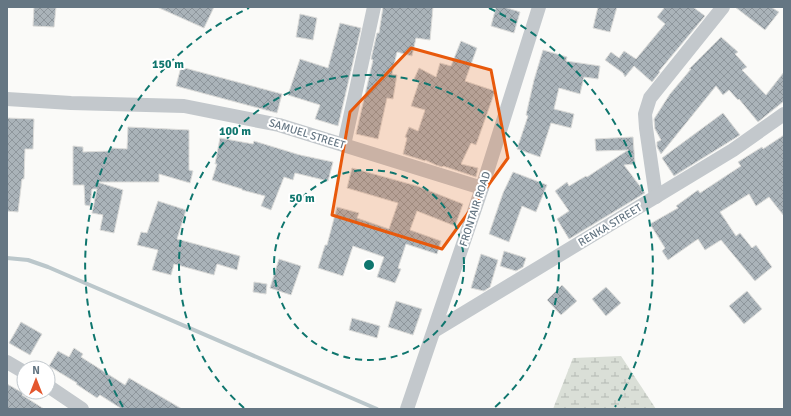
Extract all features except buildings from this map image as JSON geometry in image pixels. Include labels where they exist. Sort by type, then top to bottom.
[{"type":"street","points":[[344,146],[374,7]]},
{"type":"street","name":"FRONTAIR ROAD","points":[[408,409],[482,188],[539,7]]},
{"type":"street","points":[[656,197],[645,114],[650,98],[723,7]]},
{"type":"street","name":"SAMUEL STREET","points":[[7,99],[70,103],[184,106],[279,124],[344,146],[482,188]]},
{"type":"street","name":"RENKA STREET","points":[[434,331],[733,150],[784,114]]},
{"type":"street","points":[[7,362],[16,367]]},
{"type":"street","points":[[56,391],[82,409]]},
{"type":"highlighted area","points":[[411,48],[491,70],[508,158],[442,249],[332,215],[350,112]]},
{"type":"green space","points":[[621,356],[656,409],[553,409],[573,358]]},
{"type":"waterway","points":[[7,258],[28,260],[48,267],[377,409]]}]
